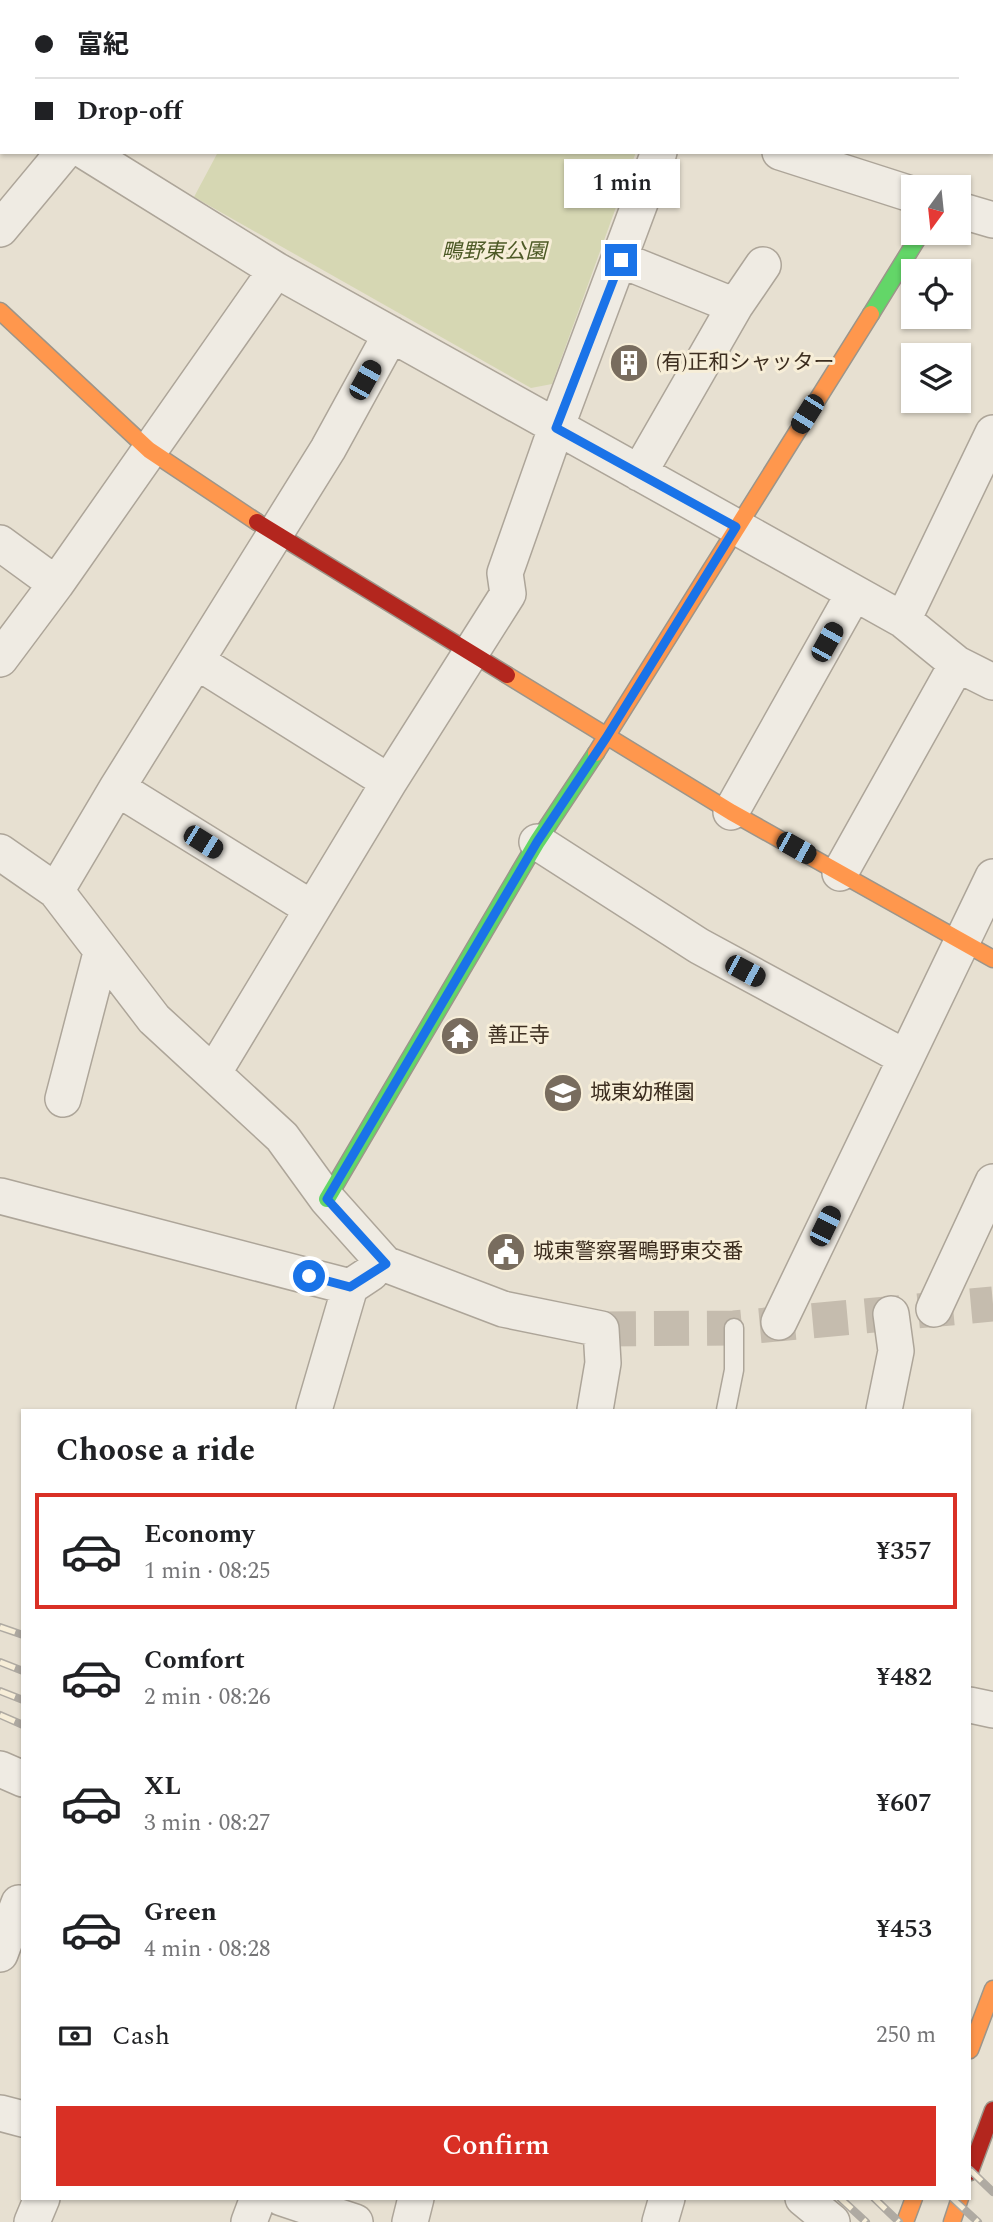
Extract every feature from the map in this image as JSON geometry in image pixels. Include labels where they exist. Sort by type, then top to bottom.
[{"type":"street","points":[[0,229],[62,154]]},
{"type":"street","points":[[89,154],[276,270],[903,620],[957,664],[993,682]]},
{"type":"street","points":[[214,1073],[311,908],[508,594],[505,573],[658,154]]},
{"type":"street","points":[[786,154],[901,191]]},
{"type":"street","points":[[971,214],[993,220]]},
{"type":"street","points":[[327,1199],[537,842],[606,738],[913,245]]},
{"type":"street","points":[[621,260],[735,306]]},
{"type":"street","points":[[639,473],[735,306],[763,265]]},
{"type":"street","points":[[0,659],[56,584],[276,270]]},
{"type":"street","points":[[0,311],[149,450],[274,533],[731,812],[993,958]]},
{"type":"street","points":[[56,891],[328,449],[390,334]]},
{"type":"street","points":[[903,620],[993,433]]},
{"type":"street","points":[[0,543],[56,584]]},
{"type":"street","points":[[731,812],[854,593]]},
{"type":"street","points":[[196,661],[389,782]]},
{"type":"street","points":[[840,873],[957,664]]},
{"type":"street","points":[[117,788],[311,908]]},
{"type":"street","points":[[537,842],[699,946],[906,1058]]},
{"type":"street","points":[[0,852],[56,891],[154,1019],[282,1137],[327,1199],[386,1264],[503,1309],[601,1329],[604,1363],[595,1409]]},
{"type":"street","points":[[779,1322],[993,877]]},
{"type":"street","points":[[63,1098],[102,953]]},
{"type":"street","points":[[934,1309],[993,1182]]},
{"type":"street","points":[[0,1196],[350,1287]]},
{"type":"street","points":[[314,1409],[350,1287],[386,1264]]},
{"type":"street","points":[[884,1409],[896,1351],[891,1314]]},
{"type":"street","points":[[971,1705],[993,1710]]},
{"type":"street","points":[[0,1769],[21,1778]]},
{"type":"street","points":[[0,1954],[19,1903]]},
{"type":"street","points":[[971,2047],[993,1989]]},
{"type":"street","points":[[978,2151],[993,2109]]},
{"type":"street","points":[[0,2113],[21,2118]]},
{"type":"street","points":[[32,2222],[41,2200]]},
{"type":"street","points":[[249,2222],[257,2200]]},
{"type":"street","points":[[288,2200],[355,2222]]},
{"type":"street","points":[[410,2222],[416,2200]]},
{"type":"street","points":[[660,2222],[666,2200]]},
{"type":"street","points":[[805,2200],[832,2222]]},
{"type":"street","points":[[905,2222],[913,2200]]},
{"type":"street","points":[[951,2222],[959,2200]]},
{"type":"lane","points":[[726,1409],[734,1370],[734,1328]]},
{"type":"green space","name":"鴫野東公園","points":[[217,154],[635,154],[552,384],[531,388],[194,197]]},
{"type":"tunnel","points":[[601,1329],[734,1328],[993,1304]]},
{"type":"railway","points":[[0,1627],[21,1634]]},
{"type":"railway","points":[[0,1662],[21,1670]]},
{"type":"railway","points":[[0,1691],[21,1699]]},
{"type":"railway","points":[[0,1715],[21,1724]]},
{"type":"railway","points":[[971,2171],[993,2192]]},
{"type":"railway","points":[[842,2200],[866,2222]]},
{"type":"railway","points":[[876,2200],[899,2222]]},
{"type":"railway","points":[[954,2200],[978,2222]]},
{"type":"traffic: fast","points":[[871,314],[914,245]]},
{"type":"traffic: fast","points":[[327,1199],[537,842],[596,753]]},
{"type":"traffic: slow","points":[[0,311],[149,450],[257,522]]},
{"type":"traffic: slow","points":[[596,753],[871,314]]},
{"type":"traffic: slow","points":[[507,675],[731,812],[993,959]]},
{"type":"traffic: slow","points":[[971,2047],[993,1989]]},
{"type":"traffic: slow","points":[[905,2222],[913,2200]]},
{"type":"traffic: slow","points":[[952,2222],[959,2200]]},
{"type":"traffic: jam","points":[[257,522],[507,675]]},
{"type":"traffic: jam","points":[[971,2169],[993,2110]]},
{"type":"place","name":"(有)正和シャッター","points":[[629,363]]},
{"type":"place","name":"善正寺","points":[[460,1036]]},
{"type":"place","name":"城東幼稚園","points":[[563,1093]]},
{"type":"place","name":"城東警察署鴫野東交番","points":[[506,1252]]},
{"type":"route","points":[[309,1276],[350,1287],[386,1264],[327,1199],[537,842],[606,738],[736,527],[556,428],[621,260]]}]
